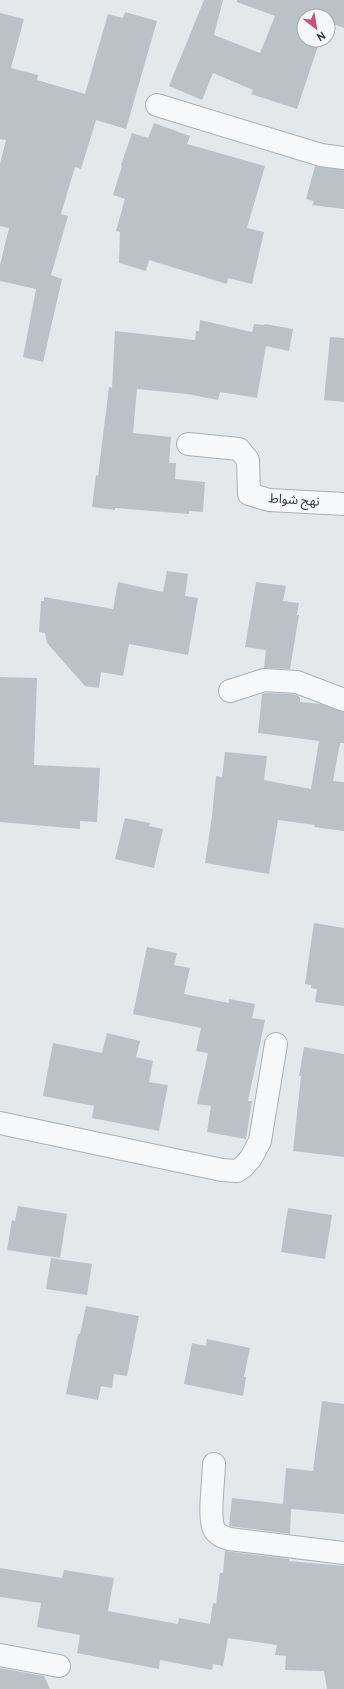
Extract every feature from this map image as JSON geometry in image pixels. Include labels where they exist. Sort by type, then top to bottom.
[{"type":"street","points":[[156,105],[321,155],[344,158]]},
{"type":"street","name":"نهج شواط","points":[[188,444],[239,449],[248,460],[249,494],[269,500],[344,504]]},
{"type":"street","points":[[230,691],[264,680],[297,682],[344,700]]},
{"type":"street","points":[[0,1123],[222,1170],[237,1171],[244,1167],[251,1158],[260,1141],[276,1044]]},
{"type":"street","points":[[214,1464],[211,1519],[213,1529],[217,1534],[229,1539],[344,1553]]},
{"type":"street","points":[[0,1655],[59,1666]]},
{"type":"building","points":[[204,0],[223,0],[214,35],[260,53],[275,16],[237,2],[237,0],[344,0],[344,28],[336,25],[336,8],[296,8],[296,48],[317,48],[297,109],[251,94],[253,90],[213,73],[202,100],[169,86]]},
{"type":"building","points":[[125,12],[157,21],[126,129],[96,120],[81,169],[75,167],[61,214],[68,216],[51,275],[62,279],[43,362],[23,357],[36,289],[0,281],[0,265],[9,228],[0,226],[0,164],[6,140],[0,139],[0,13],[24,19],[11,68],[38,75],[37,80],[85,94],[108,14],[123,18]]},
{"type":"building","points":[[154,123],[190,136],[187,144],[265,166],[247,228],[264,232],[252,284],[228,278],[227,284],[149,260],[146,271],[119,263],[120,232],[116,231],[125,199],[113,195],[132,133],[148,138]]},
{"type":"building","points":[[315,166],[344,170],[344,209],[312,205],[314,201],[306,199]]},
{"type":"building","points":[[200,320],[252,332],[254,324],[265,324],[293,329],[289,351],[266,346],[257,398],[220,392],[218,400],[187,394],[137,389],[133,433],[171,437],[169,463],[176,463],[175,479],[205,482],[203,512],[189,511],[189,514],[115,508],[115,510],[92,507],[96,475],[98,476],[109,387],[112,388],[115,331],[195,340],[196,331],[199,331]]},
{"type":"building","points":[[330,337],[344,338],[344,402],[324,400]]},
{"type":"building","points":[[167,571],[188,574],[185,596],[198,598],[188,655],[129,644],[123,676],[101,672],[99,688],[85,686],[47,643],[45,633],[39,632],[41,601],[44,601],[44,597],[113,609],[118,582],[163,592]]},
{"type":"building","points":[[256,582],[286,586],[283,601],[299,603],[297,615],[299,615],[290,669],[264,668],[266,650],[245,647]]},
{"type":"building","points":[[0,677],[37,678],[34,765],[100,768],[97,822],[80,821],[80,829],[0,822]]},
{"type":"building","points":[[262,694],[294,694],[300,697],[300,702],[321,704],[344,712],[344,743],[340,743],[333,781],[344,782],[344,831],[278,820],[269,874],[205,863],[216,776],[222,777],[225,752],[267,756],[264,780],[311,789],[319,741],[258,733]]},
{"type":"building","points":[[125,818],[150,823],[149,826],[163,829],[154,868],[115,859]]},
{"type":"building","points":[[314,923],[344,928],[344,1006],[315,1002],[317,989],[311,988],[311,985],[305,984]]},
{"type":"building","points":[[147,947],[177,953],[174,965],[190,968],[184,994],[229,1003],[229,999],[255,1004],[252,1018],[265,1020],[248,1101],[252,1101],[246,1139],[207,1132],[211,1106],[197,1104],[208,1053],[196,1051],[201,1028],[133,1014]]},
{"type":"building","points":[[107,1033],[140,1041],[136,1057],[153,1061],[149,1082],[168,1085],[159,1131],[92,1118],[94,1106],[43,1096],[53,1043],[102,1053]]},
{"type":"building","points":[[304,1047],[344,1054],[344,1157],[293,1151],[301,1076],[299,1076]]},
{"type":"building","points":[[18,1206],[67,1214],[60,1258],[7,1250],[12,1220],[15,1221]]},
{"type":"building","points":[[288,1208],[332,1215],[325,1259],[281,1252]]},
{"type":"building","points":[[51,1258],[92,1264],[87,1295],[46,1289]]},
{"type":"building","points":[[86,1306],[139,1316],[127,1376],[114,1374],[112,1388],[101,1386],[98,1400],[66,1394],[78,1334],[80,1334]]},
{"type":"building","points":[[207,1339],[250,1348],[244,1377],[246,1377],[243,1396],[184,1384],[192,1343],[206,1346]]},
{"type":"building","points":[[322,1401],[344,1404],[344,1514],[291,1509],[290,1534],[229,1526],[232,1498],[283,1504],[286,1468],[313,1471]]},
{"type":"building","points":[[225,1551],[289,1559],[289,1561],[344,1566],[344,1689],[327,1689],[324,1671],[285,1670],[286,1656],[275,1655],[277,1645],[228,1638],[223,1666],[213,1664],[212,1670],[160,1660],[159,1669],[77,1653],[80,1635],[37,1627],[41,1603],[0,1597],[0,1568],[62,1578],[64,1570],[114,1578],[108,1611],[178,1624],[179,1618],[210,1624],[213,1603],[216,1604],[220,1573],[223,1573]]},
{"type":"building","points":[[0,1668],[44,1676],[50,1689],[0,1689]]}]
